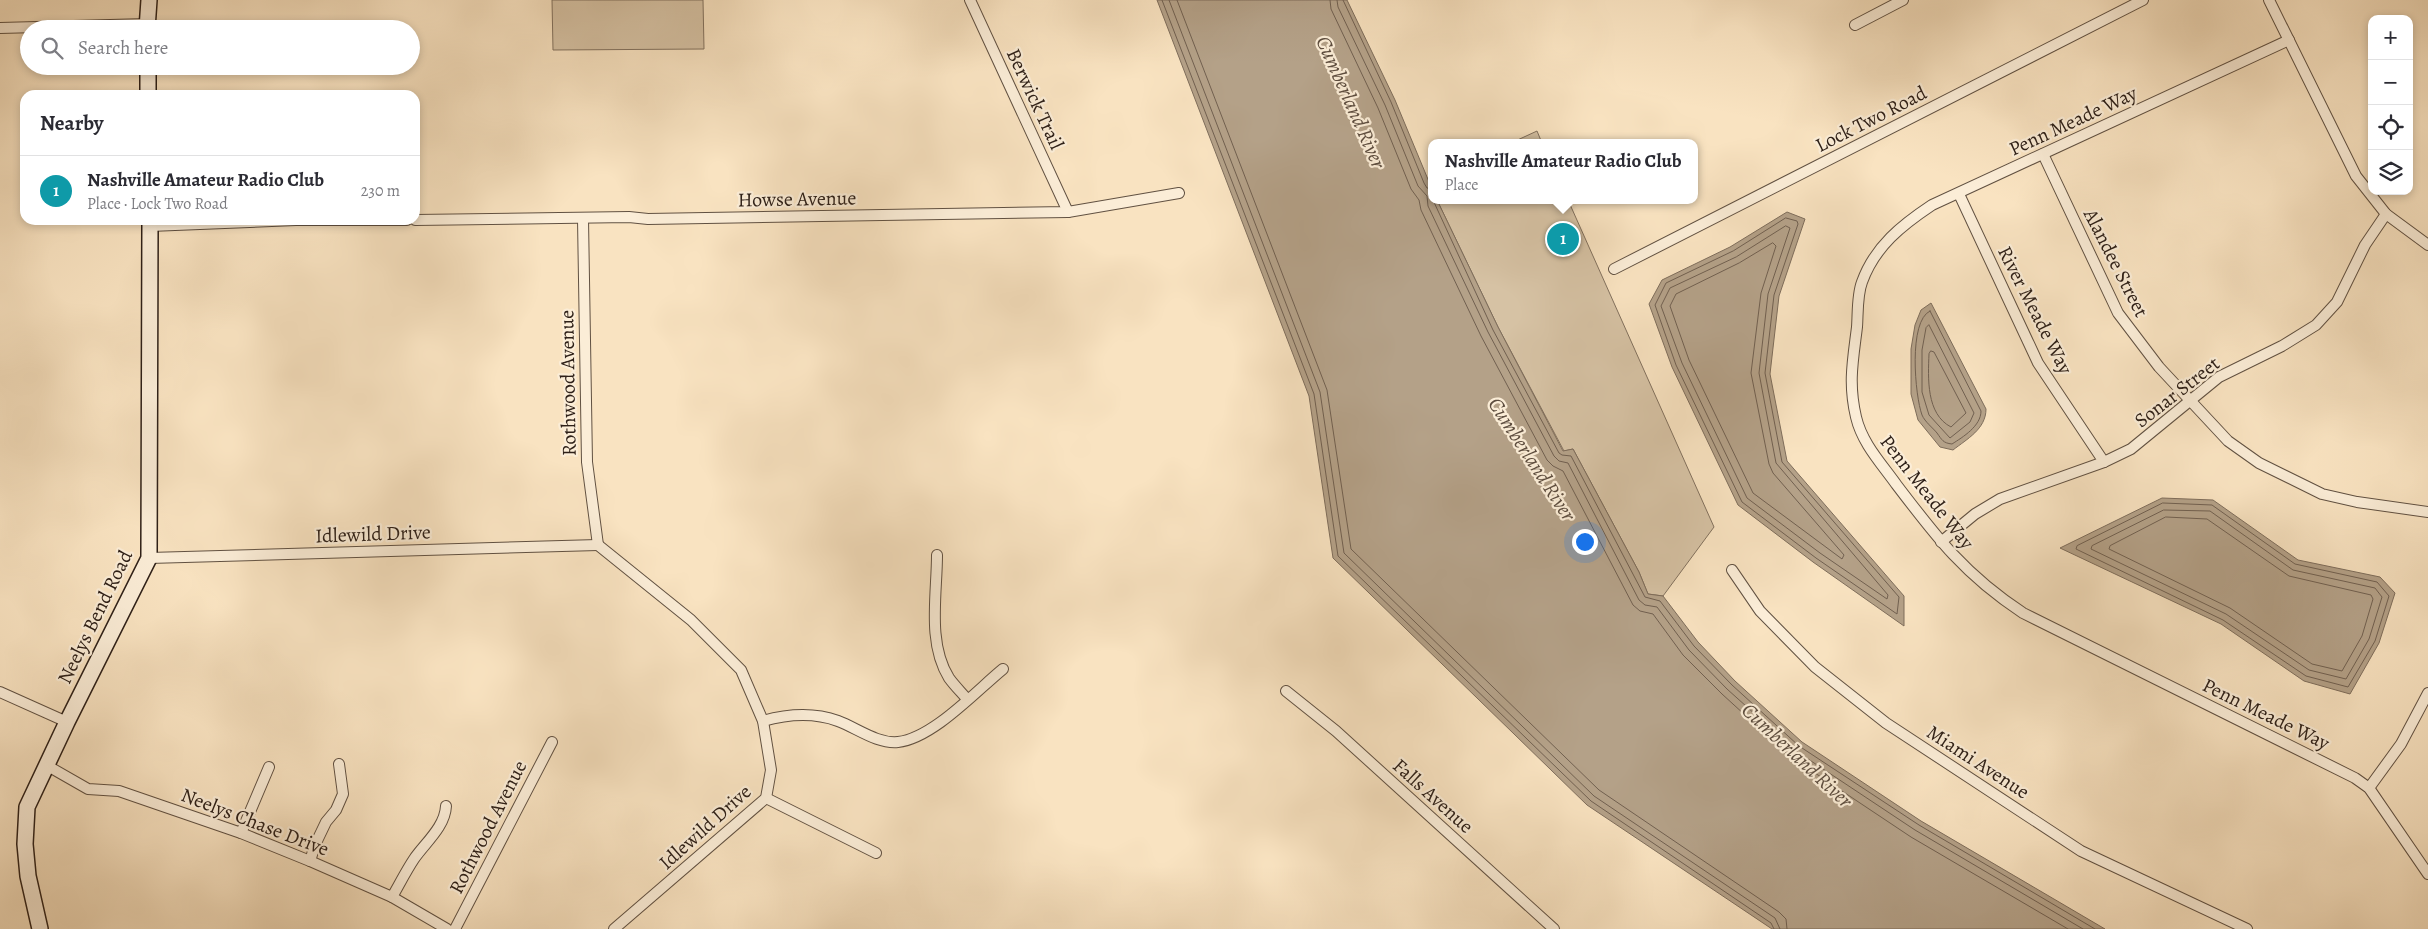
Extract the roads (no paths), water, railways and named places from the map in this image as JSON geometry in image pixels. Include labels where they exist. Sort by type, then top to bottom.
[{"type":"main road","points":[[147,20],[148,0]]},
{"type":"main road","points":[[148,75],[148,90]]},
{"type":"main road","name":"Neelys Bend Road","points":[[40,929],[28,876],[25,844],[27,807],[66,722],[149,558],[150,225]]},
{"type":"street","name":"Berwick Trail","points":[[970,0],[1068,212]]},
{"type":"street","points":[[1854,25],[1903,0]]},
{"type":"street","name":"Lock Two Road","points":[[1614,269],[2143,0]]},
{"type":"street","points":[[2269,0],[2356,176],[2386,214],[2428,245]]},
{"type":"street","points":[[0,28],[20,28]]},
{"type":"street","name":"Penn Meade Way","points":[[2289,40],[1932,205],[1902,225],[1880,249],[1862,282],[1850,383],[1856,419],[1868,447],[1941,542],[1977,580],[2023,613],[2355,778],[2370,788],[2428,874]]},
{"type":"street","name":"Alandee Street","points":[[2043,154],[2118,313],[2159,367],[2228,442],[2259,463],[2322,494],[2357,502],[2428,512]]},
{"type":"street","name":"Howse Avenue","points":[[420,220],[1068,212],[1179,193]]},
{"type":"street","name":"River Meade Way","points":[[1959,194],[2038,363],[2104,462]]},
{"type":"street","name":"Sonar Street","points":[[1941,542],[1975,514],[2000,499],[2104,462],[2132,448],[2219,377],[2282,346],[2316,325],[2337,302],[2365,244],[2386,214]]},
{"type":"street","name":"Rothwood Avenue","points":[[583,219],[587,462],[598,545]]},
{"type":"street","name":"Idlewild Drive","points":[[149,558],[598,545],[691,620],[741,670],[763,721],[771,770],[766,798],[614,929]]},
{"type":"street","points":[[937,555],[935,614],[938,648],[949,678],[967,698]]},
{"type":"street","name":"Miami Avenue","points":[[1732,570],[1760,611],[1815,667],[1886,723],[2081,850],[2247,929]]},
{"type":"street","points":[[763,721],[785,715],[812,715],[838,721],[879,739],[898,742],[915,737],[937,726],[967,698],[1003,669]]},
{"type":"street","name":"Falls Avenue","points":[[1286,691],[1336,731],[1554,929]]},
{"type":"street","points":[[0,692],[66,722]]},
{"type":"street","points":[[2370,788],[2401,744],[2428,693]]},
{"type":"street","name":"Rothwood Avenue","points":[[455,929],[552,742]]},
{"type":"street","points":[[310,861],[326,822],[336,810],[343,794],[339,764]]},
{"type":"street","name":"Neelys Chase Drive","points":[[46,765],[88,790],[119,791],[241,833],[310,861],[392,897],[447,929]]},
{"type":"street","points":[[241,833],[268,767]]},
{"type":"street","points":[[766,798],[876,853]]},
{"type":"street","points":[[392,897],[414,859],[437,829],[446,813],[446,806]]},
{"type":"water","name":"Cumberland River","points":[[1157,0],[1347,0],[1395,100],[1428,179],[1428,204],[1439,204],[1498,327],[1563,451],[1573,449],[1639,572],[1648,594],[1663,596],[1698,642],[1735,681],[1802,742],[1921,821],[2105,929],[1772,929],[1587,805],[1333,558],[1309,396]]},
{"type":"water","points":[[1787,212],[1805,219],[1779,296],[1770,374],[1787,461],[1904,596],[1904,626],[1813,562],[1738,505],[1672,367],[1649,304],[1662,280],[1730,247]]},
{"type":"water","points":[[1931,303],[1986,409],[1983,422],[1975,433],[1953,450],[1940,447],[1918,420],[1911,394],[1911,349],[1915,325],[1921,310]]},
{"type":"water","points":[[2162,498],[2213,500],[2298,560],[2380,577],[2395,593],[2379,643],[2350,694],[2304,681],[2221,624],[2060,548]]},
{"type":"place","name":"Nashville Amateur Radio Club","points":[[1563,239]]}]
